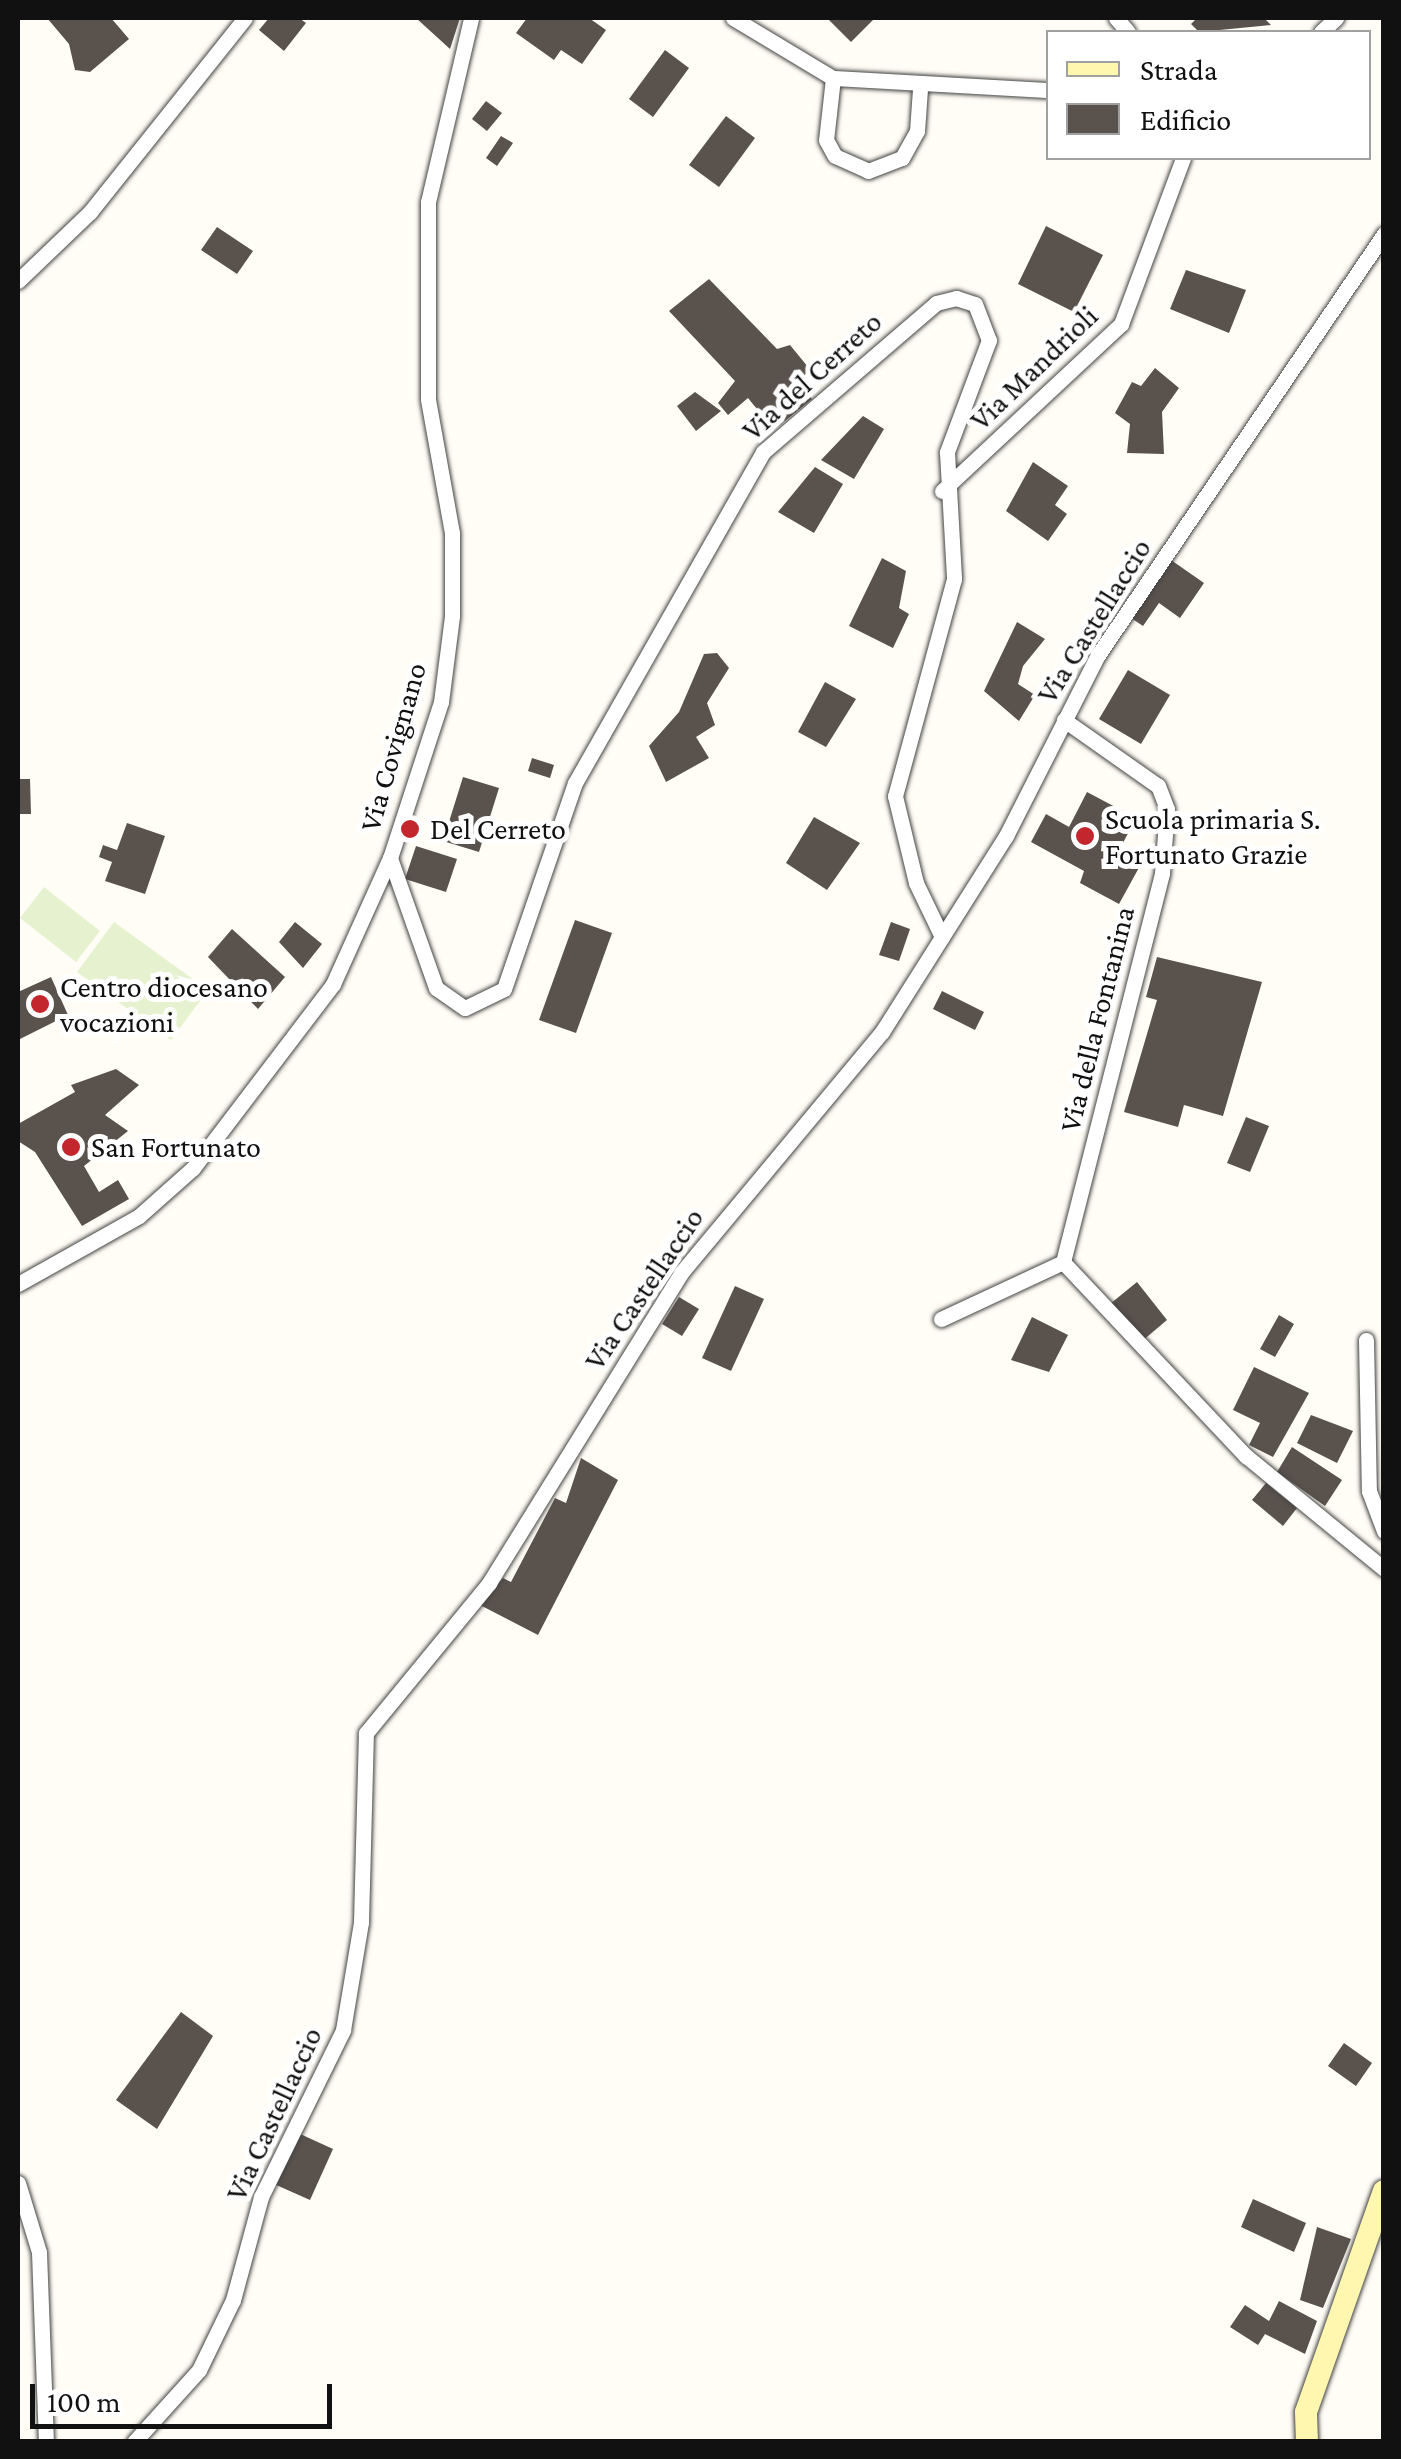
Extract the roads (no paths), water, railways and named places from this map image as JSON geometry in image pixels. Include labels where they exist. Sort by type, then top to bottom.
[{"type":"street","points":[[18,281],[115,184],[246,18]]},
{"type":"street","name":"Via Covignano","points":[[18,1284],[139,1216],[194,1168],[333,984],[390,858],[441,702],[452,616],[452,533],[428,399],[428,202],[470,18]]},
{"type":"street","points":[[733,18],[833,78],[920,89],[1046,90]]},
{"type":"street","points":[[833,78],[826,140],[835,156],[868,171],[902,158],[917,131],[920,89]]},
{"type":"street","name":"Via Mandrioli","points":[[942,492],[1121,324],[1182,160]]},
{"type":"street","name":"Via Castellaccio","points":[[134,2442],[198,2370],[233,2300],[262,2197],[343,2030],[361,1922],[366,1733],[490,1583],[681,1273],[810,1128],[942,937],[1145,584],[1384,234]]},
{"type":"street","name":"Via del Cerreto","points":[[390,858],[436,988],[465,1008],[504,989],[575,784],[763,452],[936,303],[956,298],[975,304],[989,340],[942,492],[954,578],[894,796],[916,883],[942,937]]},
{"type":"street","name":"Via della Fontanina","points":[[1063,1262],[1162,874],[1167,809],[1144,768],[1064,720]]},
{"type":"street","points":[[941,1319],[1063,1262],[1246,1456],[1384,1569]]},
{"type":"street","points":[[1366,1340],[1369,1491],[1384,1531]]},
{"type":"street","points":[[18,2183],[39,2252],[46,2442]]},
{"type":"street","points":[[1307,2442],[1306,2412],[1384,2191]]},
{"type":"place","name":"Del Cerreto","points":[[410,829]]},
{"type":"place","name":"Scuola primaria S. Fortunato Grazie","points":[[1085,836]]},
{"type":"place","name":"Centro diocesano vocazioni","points":[[40,1004]]},
{"type":"place","name":"San Fortunato","points":[[71,1147]]}]
